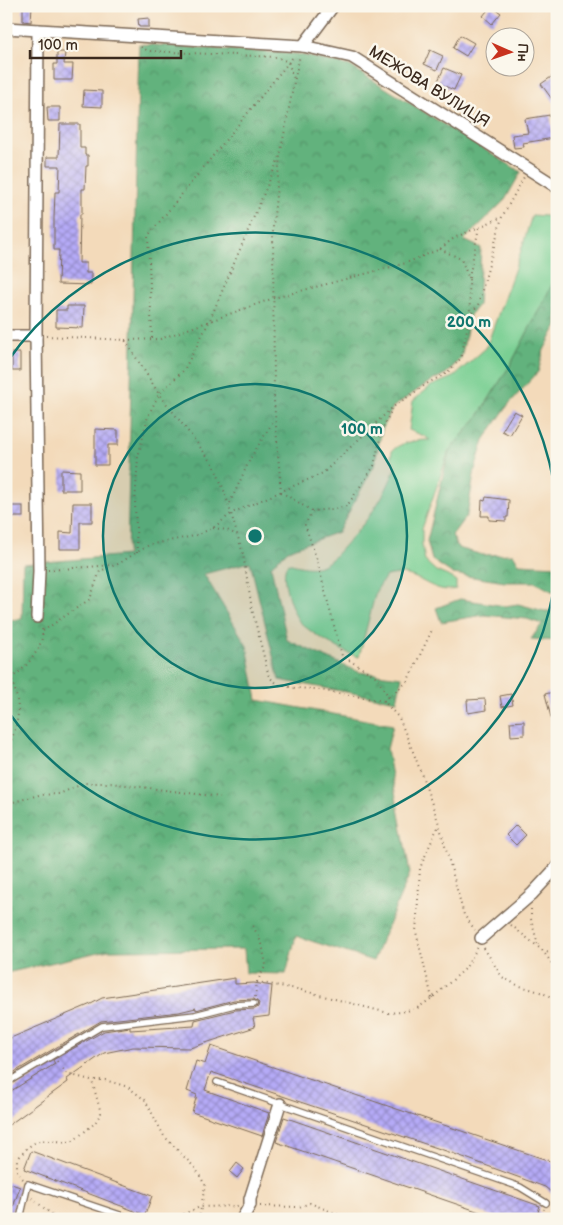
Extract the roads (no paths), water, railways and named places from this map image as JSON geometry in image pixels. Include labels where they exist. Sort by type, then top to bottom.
[{"type":"street","points":[[303,46],[333,6]]},
{"type":"street","name":"МЕЖОВА ВУЛИЦЯ","points":[[6,28],[303,46],[352,57],[557,187]]},
{"type":"street","points":[[37,618],[39,571],[36,336],[38,30]]},
{"type":"street","points":[[6,336],[36,336]]},
{"type":"street","points":[[481,938],[532,894],[557,867]]},
{"type":"street","points":[[242,1219],[250,1205],[250,1199],[280,1104]]},
{"type":"lane","points":[[6,1083],[102,1026],[195,1015],[234,1005],[254,1004]]},
{"type":"lane","points":[[216,1082],[520,1188],[546,1203]]},
{"type":"lane","points":[[20,1219],[28,1184],[132,1219]]}]
